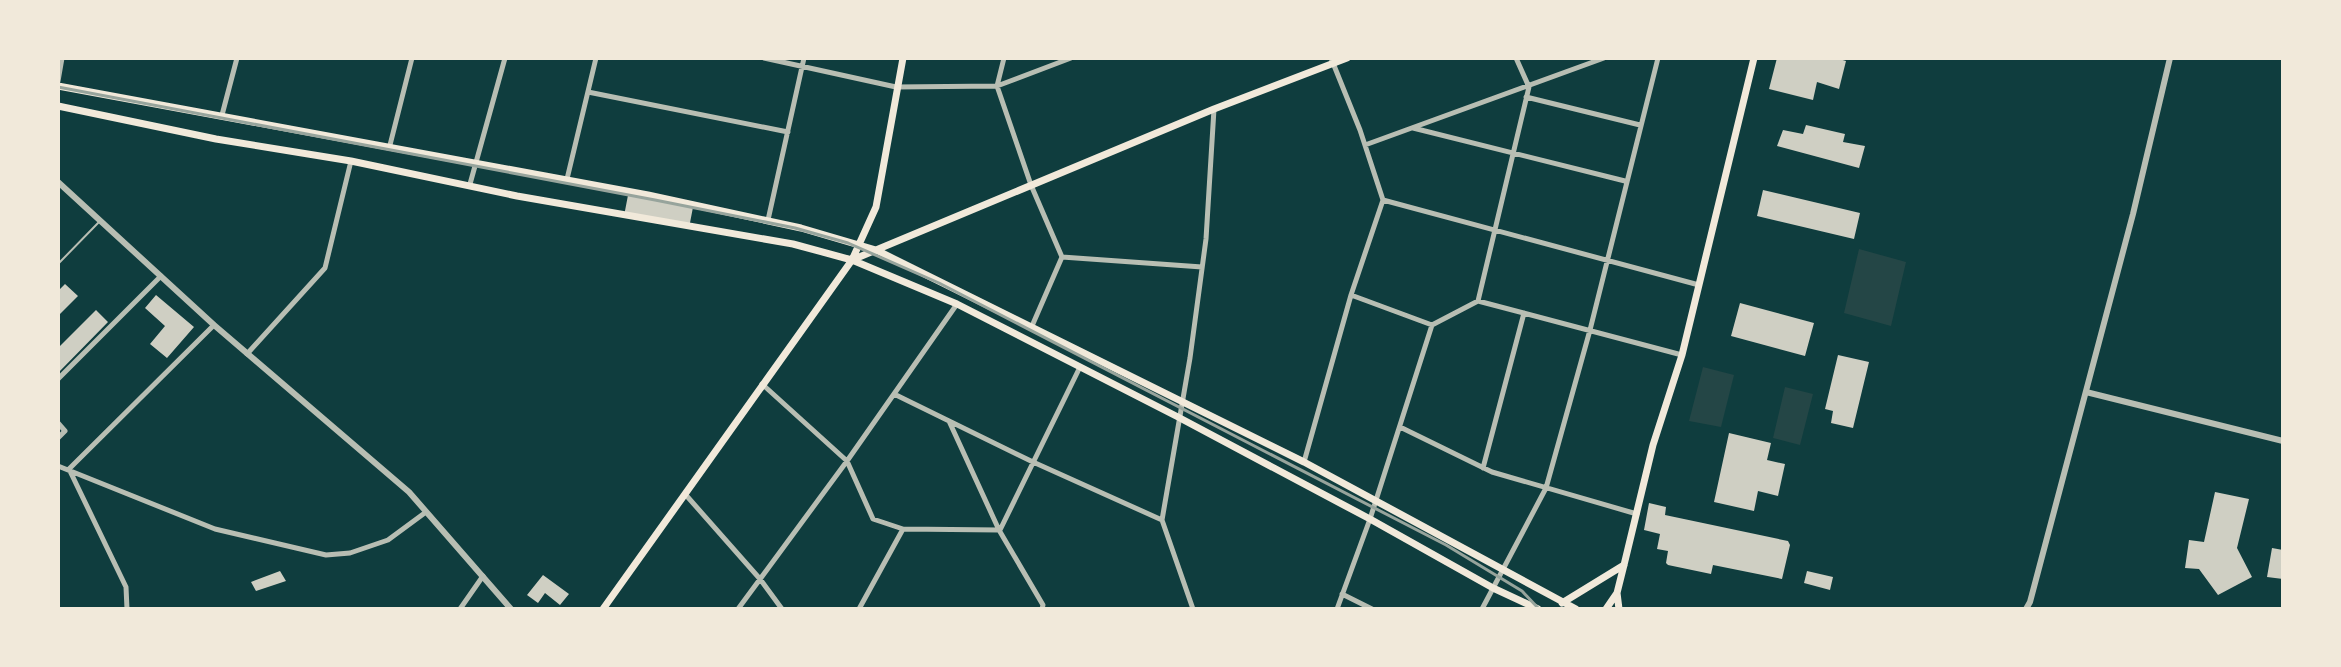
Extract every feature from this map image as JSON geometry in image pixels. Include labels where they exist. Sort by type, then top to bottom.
[{"type":"main road","points":[[603,609],[852,260],[876,207],[903,58]]},
{"type":"main road","points":[[852,260],[1214,109],[1332,61],[1347,58]]},
{"type":"main road","points":[[1606,609],[1617,593],[1653,445],[1682,355],[1754,58]]},
{"type":"main road","points":[[58,83],[768,220],[876,250],[1304,462],[1576,609]]},
{"type":"main road","points":[[58,106],[216,139],[470,184],[517,196],[793,244],[852,260],[957,304],[1178,417],[1493,588],[1538,609]]},
{"type":"main road","points":[[1562,603],[1624,565]]},
{"type":"main road","points":[[1617,593],[1619,609]]},
{"type":"street","points":[[58,83],[62,58]]},
{"type":"street","points":[[222,115],[237,58]]},
{"type":"street","points":[[390,145],[411,58]]},
{"type":"street","points":[[470,184],[505,58]]},
{"type":"street","points":[[567,179],[596,58]]},
{"type":"street","points":[[764,58],[896,87],[997,86],[1071,58]]},
{"type":"street","points":[[768,220],[804,58]]},
{"type":"street","points":[[1004,58],[997,86],[1031,185],[1062,257],[1032,326]]},
{"type":"street","points":[[1478,301],[1529,87],[1516,58]]},
{"type":"street","points":[[1365,145],[1604,58]]},
{"type":"street","points":[[1482,609],[1546,488],[1590,330],[1658,58]]},
{"type":"street","points":[[2026,609],[2060,495],[2170,58]]},
{"type":"street","points":[[1304,462],[1351,295],[1383,200],[1332,61]]},
{"type":"street","points":[[588,92],[788,132]]},
{"type":"street","points":[[1526,97],[1640,125]]},
{"type":"street","points":[[1193,609],[1162,520],[1202,267],[1214,109]]},
{"type":"street","points":[[1412,128],[1625,181]]},
{"type":"street","points":[[247,354],[325,268],[351,161]]},
{"type":"street","points":[[58,182],[214,325],[409,492],[511,609]]},
{"type":"street","points":[[1383,200],[1699,285]]},
{"type":"street","points":[[1062,257],[1202,267]]},
{"type":"street","points":[[58,379],[161,276]]},
{"type":"street","points":[[1351,295],[1432,325]]},
{"type":"street","points":[[1337,609],[1370,519],[1432,325],[1478,301],[1682,355]]},
{"type":"street","points":[[738,609],[957,304]]},
{"type":"street","points":[[1483,468],[1524,313]]},
{"type":"street","points":[[69,469],[214,325]]},
{"type":"street","points":[[999,530],[1080,367]]},
{"type":"street","points":[[762,384],[847,461],[873,519],[903,529],[999,530]]},
{"type":"street","points":[[2086,392],[2283,441]]},
{"type":"street","points":[[894,394],[1162,520]]},
{"type":"street","points":[[949,421],[999,530],[1043,605],[1042,609]]},
{"type":"street","points":[[58,423],[65,431],[58,438]]},
{"type":"street","points":[[1400,427],[1483,468],[1637,514]]},
{"type":"street","points":[[58,466],[215,529],[326,555],[350,553],[388,540],[426,512]]},
{"type":"street","points":[[69,469],[126,587],[127,609]]},
{"type":"street","points":[[684,493],[760,579],[782,609]]},
{"type":"street","points":[[859,609],[903,529]]},
{"type":"street","points":[[460,609],[483,576]]},
{"type":"street","points":[[1342,594],[1372,609]]},
{"type":"lane","points":[[58,264],[101,219]]},
{"type":"shaded area","points":[[1859,249],[1906,262],[1891,326],[1844,313]]},
{"type":"shaded area","points":[[1703,367],[1734,375],[1721,427],[1689,421]]},
{"type":"shaded area","points":[[1785,387],[1813,394],[1800,445],[1773,438]]},
{"type":"building","points":[[1777,58],[1836,58],[1846,61],[1839,89],[1817,82],[1813,100],[1769,89]]},
{"type":"building","points":[[1806,125],[1845,134],[1843,142],[1865,146],[1859,168],[1777,146],[1783,130],[1803,134]]},
{"type":"building","points":[[629,190],[694,202],[689,228],[624,216]]},
{"type":"building","points":[[1763,190],[1860,213],[1854,239],[1757,216]]},
{"type":"building","points":[[65,284],[78,296],[58,316],[58,291]]},
{"type":"building","points":[[156,295],[194,327],[167,358],[150,344],[165,326],[145,308]]},
{"type":"building","points":[[1740,303],[1814,323],[1805,356],[1731,336]]},
{"type":"building","points":[[96,310],[108,322],[58,373],[58,348]]},
{"type":"building","points":[[1838,355],[1869,362],[1853,428],[1831,423],[1833,411],[1825,409]]},
{"type":"building","points":[[1729,433],[1771,443],[1767,460],[1785,464],[1778,496],[1758,491],[1754,511],[1714,502]]},
{"type":"building","points":[[2215,492],[2249,499],[2237,548],[2252,577],[2218,595],[2199,569],[2185,568],[2189,540],[2204,542]]},
{"type":"building","points":[[1649,503],[1666,507],[1665,515],[1788,541],[1790,545],[1782,579],[1713,565],[1711,574],[1668,565],[1668,551],[1657,549],[1660,534],[1644,530]]},
{"type":"building","points":[[2272,548],[2283,550],[2283,579],[2267,577]]},
{"type":"building","points":[[280,571],[286,581],[256,591],[251,582]]},
{"type":"building","points":[[1807,571],[1833,577],[1830,590],[1804,583]]},
{"type":"building","points":[[543,575],[569,594],[560,605],[545,593],[538,603],[527,595]]},
{"type":"railway","points":[[58,87],[655,200],[795,228],[848,243],[939,283],[1446,545],[1522,591],[1539,609]]}]
